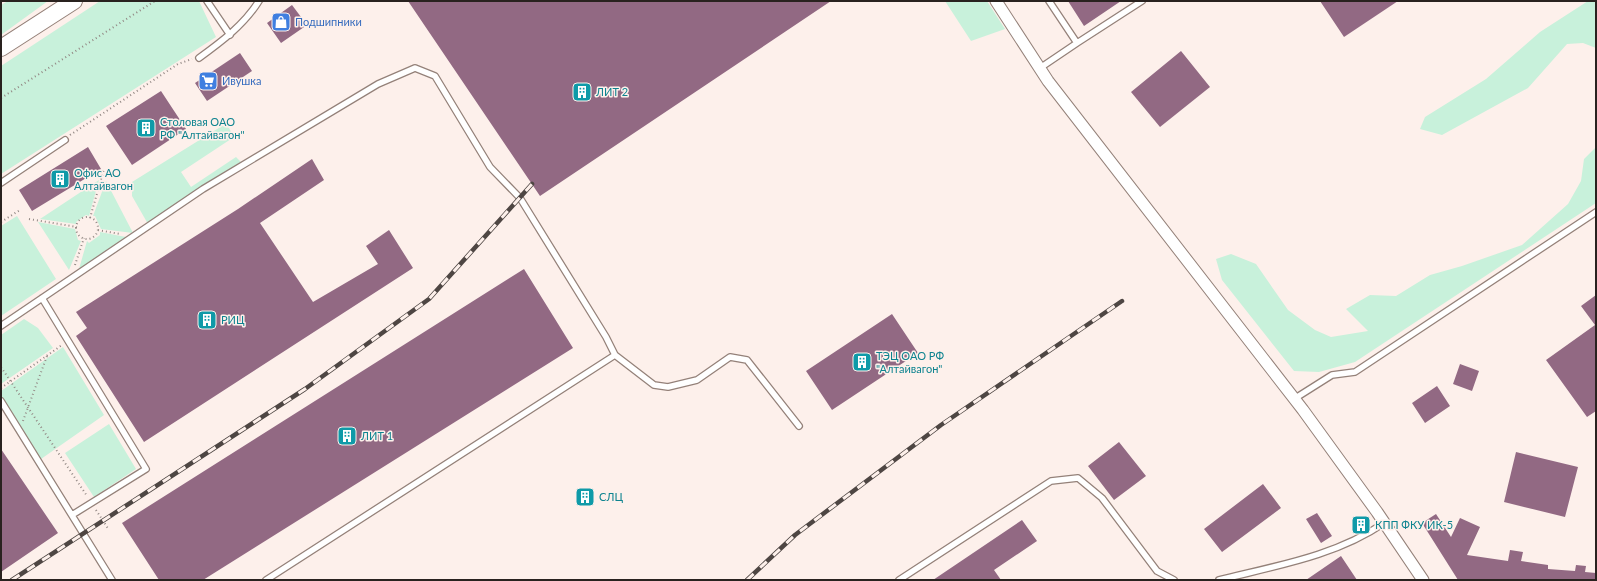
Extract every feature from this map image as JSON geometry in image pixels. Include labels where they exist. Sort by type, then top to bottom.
[{"type":"main road","points":[[1,48],[74,1]]},
{"type":"street","points":[[996,1],[1040,68],[1294,399],[1384,523],[1423,580]]},
{"type":"lane","points":[[207,1],[230,35]]},
{"type":"lane","points":[[199,58],[230,35],[254,9],[259,1]]},
{"type":"lane","points":[[1049,1],[1076,43]]},
{"type":"lane","points":[[1040,68],[1142,1]]},
{"type":"lane","points":[[1,326],[203,189],[378,84],[414,68],[435,76],[490,167],[520,198],[606,337],[615,355],[654,385],[668,387],[697,380],[730,357],[747,360],[799,426]]},
{"type":"lane","points":[[1,183],[65,140]]},
{"type":"lane","points":[[1294,399],[1332,375],[1355,372],[1596,212]]},
{"type":"lane","points":[[42,298],[146,469],[72,515]]},
{"type":"lane","points":[[266,580],[428,474],[615,355]]},
{"type":"lane","points":[[1,401],[112,580]]},
{"type":"lane","points":[[899,580],[1051,481],[1078,478],[1102,498],[1157,571],[1174,580]]},
{"type":"lane","points":[[1219,580],[1289,563],[1342,546],[1370,533],[1384,523]]},
{"type":"path","points":[[1,98],[156,1]]},
{"type":"path","points":[[65,140],[72,133],[178,64],[199,58]]},
{"type":"path","points":[[90,218],[104,169]]},
{"type":"path","points":[[1,222],[20,210]]},
{"type":"path","points":[[90,218],[97,223],[98,230],[92,238],[84,238],[79,235],[77,227],[82,220],[90,218]]},
{"type":"path","points":[[29,219],[77,227]]},
{"type":"path","points":[[98,230],[133,237]]},
{"type":"path","points":[[70,279],[84,238]]},
{"type":"path","points":[[1,388],[68,341]]},
{"type":"path","points":[[19,431],[47,355]]},
{"type":"path","points":[[1,367],[109,530]]},
{"type":"green space","points":[[8,1],[48,1],[1,35],[1,5]]},
{"type":"green space","points":[[100,1],[199,1],[216,37],[1,174],[1,66]]},
{"type":"green space","points":[[945,1],[987,1],[1005,29],[971,41]]},
{"type":"green space","points":[[1588,1],[1596,1],[1596,48],[1583,43],[1567,44],[1528,88],[1442,135],[1420,129],[1425,117],[1486,79],[1540,32]]},
{"type":"green space","points":[[222,126],[229,128],[234,137],[181,172],[191,187],[236,157],[241,162],[148,224],[132,196],[132,182]]},
{"type":"green space","points":[[1596,147],[1596,203],[1355,362],[1319,372],[1294,371],[1222,280],[1216,259],[1231,254],[1256,264],[1288,310],[1315,330],[1331,337],[1368,331],[1346,309],[1370,295],[1396,296],[1430,275],[1462,266],[1522,245],[1568,204],[1581,181],[1584,159]]},
{"type":"green space","points":[[99,180],[89,216],[86,215],[76,222],[76,224],[40,219]]},
{"type":"green space","points":[[106,181],[133,233],[101,229],[95,216],[93,216]]},
{"type":"green space","points":[[17,216],[56,279],[1,316],[1,226]]},
{"type":"green space","points":[[38,222],[75,229],[78,240],[81,241],[69,270]]},
{"type":"green space","points":[[100,232],[126,237],[79,269],[87,241],[89,243],[100,235]]},
{"type":"green space","points":[[24,319],[38,328],[53,348],[1,384],[1,335]]},
{"type":"green space","points":[[63,347],[104,415],[41,459],[1,397],[1,391]]},
{"type":"green space","points":[[109,424],[136,469],[94,497],[65,453]]},
{"type":"building","name":"ЛИТ 2","points":[[408,1],[831,1],[540,196]]},
{"type":"building","points":[[1068,1],[1121,1],[1084,26]]},
{"type":"building","points":[[1320,1],[1398,1],[1344,37]]},
{"type":"building","points":[[292,5],[307,25],[281,43],[267,23]]},
{"type":"building","points":[[1181,51],[1210,87],[1160,127],[1131,92]]},
{"type":"building","points":[[240,53],[252,71],[207,101],[195,83]]},
{"type":"building","name":"Столовая ОАО РФ \"Алтайвагон\"","points":[[161,91],[186,129],[132,165],[106,126]]},
{"type":"building","name":"Офис АО Алтайвагон","points":[[88,147],[101,169],[32,211],[19,190]]},
{"type":"building","name":"РИЦ","points":[[312,159],[324,180],[260,223],[313,302],[378,264],[366,246],[389,230],[413,268],[144,442],[76,336],[87,328],[76,312],[238,209]]},
{"type":"building","name":"ЛИТ 1","points":[[524,269],[573,348],[203,580],[159,580],[122,523]]},
{"type":"building","points":[[1596,295],[1596,411],[1587,417],[1546,360],[1595,325],[1581,306]]},
{"type":"building","name":"ТЭЦ ОАО РФ \"Алтайвагон\"","points":[[892,314],[918,353],[832,410],[806,371]]},
{"type":"building","points":[[1460,364],[1479,371],[1472,391],[1453,384]]},
{"type":"building","points":[[1437,386],[1450,406],[1425,423],[1412,403]]},
{"type":"building","points":[[1119,442],[1146,476],[1114,500],[1088,466]]},
{"type":"building","points":[[1,449],[58,533],[1,572]]},
{"type":"building","points":[[1516,452],[1578,467],[1565,517],[1504,502]]},
{"type":"building","points":[[1263,484],[1281,508],[1222,552],[1204,529]]},
{"type":"building","points":[[1317,513],[1332,536],[1321,543],[1306,519]]},
{"type":"building","points":[[1436,514],[1451,537],[1460,518],[1480,527],[1467,555],[1508,561],[1510,550],[1523,552],[1521,561],[1548,565],[1548,569],[1575,571],[1576,565],[1586,566],[1585,572],[1596,573],[1596,580],[1458,580],[1422,523]]},
{"type":"building","points":[[1022,520],[1037,541],[994,570],[1001,580],[933,580]]},
{"type":"building","points":[[1341,556],[1357,580],[1306,580]]},
{"type":"railway","points":[[12,580],[305,389],[429,299],[532,184]]},
{"type":"railway","points":[[747,580],[795,535],[941,425],[1122,301]]},
{"type":"place","name":"Подшипники","points":[[281,22]]},
{"type":"place","name":"Ивушка","points":[[208,81]]},
{"type":"place","name":"ЛИТ 2","points":[[582,92]]},
{"type":"place","name":"Столовая ОАО РФ \"Алтайвагон\"","points":[[146,128]]},
{"type":"place","name":"Офис АО Алтайвагон","points":[[60,179]]},
{"type":"place","name":"РИЦ","points":[[207,320]]},
{"type":"place","name":"ТЭЦ ОАО РФ \"Алтайвагон\"","points":[[862,362]]},
{"type":"place","name":"ЛИТ 1","points":[[347,436]]},
{"type":"place","name":"СЛЦ","points":[[585,497]]},
{"type":"place","name":"КПП ФКУ ИК-5","points":[[1361,525]]}]
